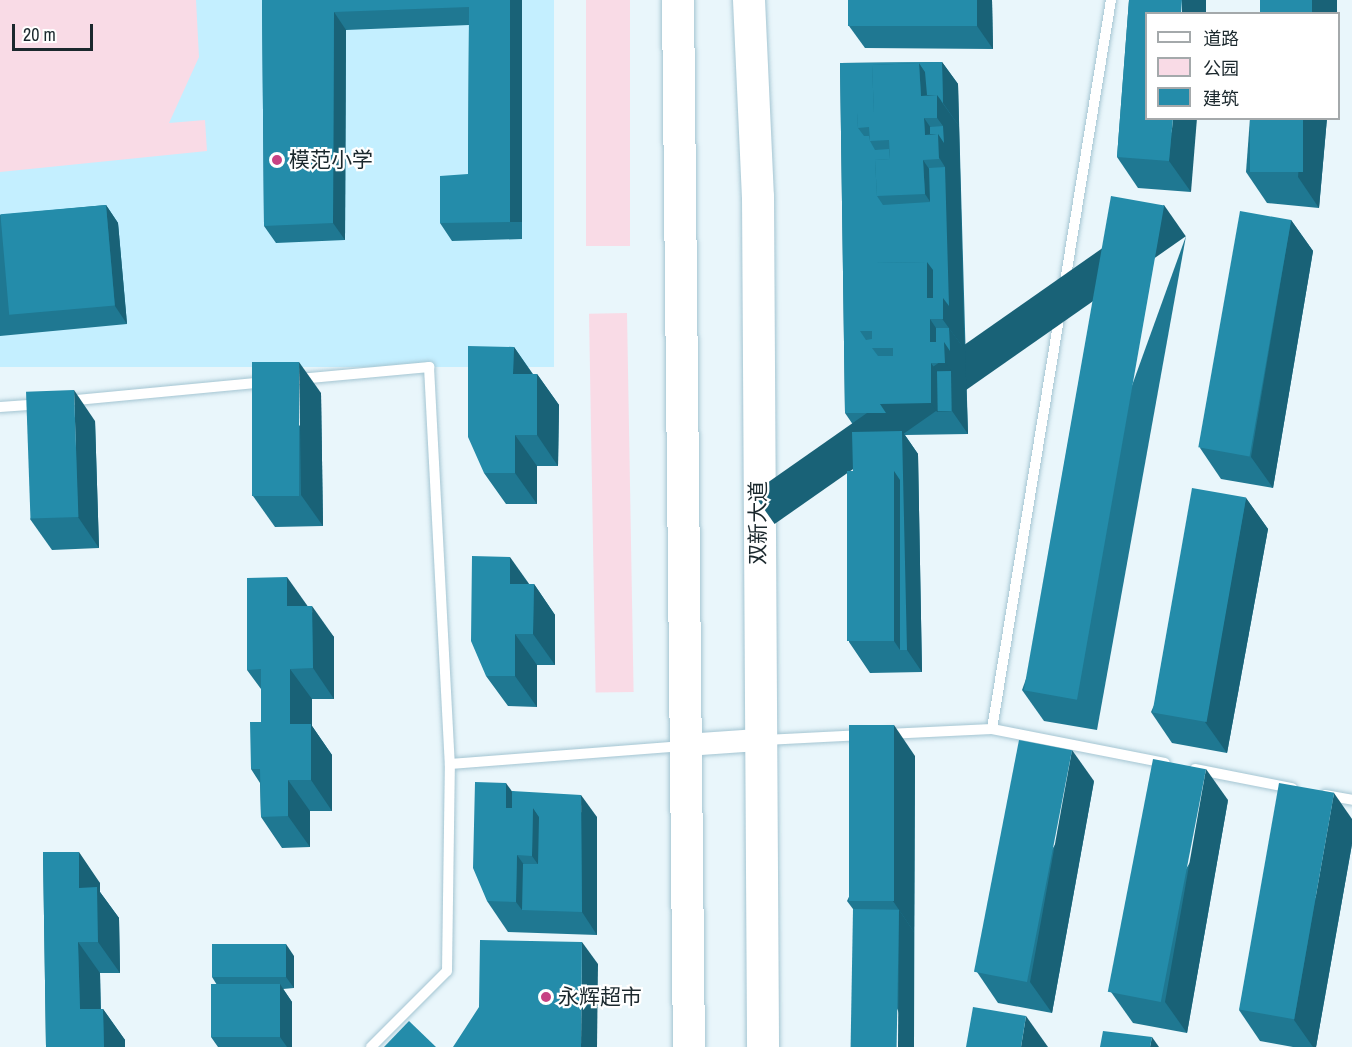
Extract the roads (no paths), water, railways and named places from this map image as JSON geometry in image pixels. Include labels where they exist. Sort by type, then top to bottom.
[{"type":"main road","points":[[678,0],[689,1047]]},
{"type":"main road","name":"双新大道","points":[[749,0],[758,197],[758,740],[763,1047]]},
{"type":"street","points":[[686,745],[758,740]]},
{"type":"lane","points":[[992,729],[1111,0]]},
{"type":"lane","points":[[286,381],[429,367],[450,764],[447,971],[371,1047]]},
{"type":"lane","points":[[0,408],[274,382]]},
{"type":"lane","points":[[758,740],[992,729],[1306,791]]},
{"type":"lane","points":[[450,764],[686,745]]},
{"type":"lane","points":[[1317,793],[1352,800]]},
{"type":"place","name":"模范小学","points":[[277,160]]},
{"type":"place","name":"永辉超市","points":[[546,997]]}]
